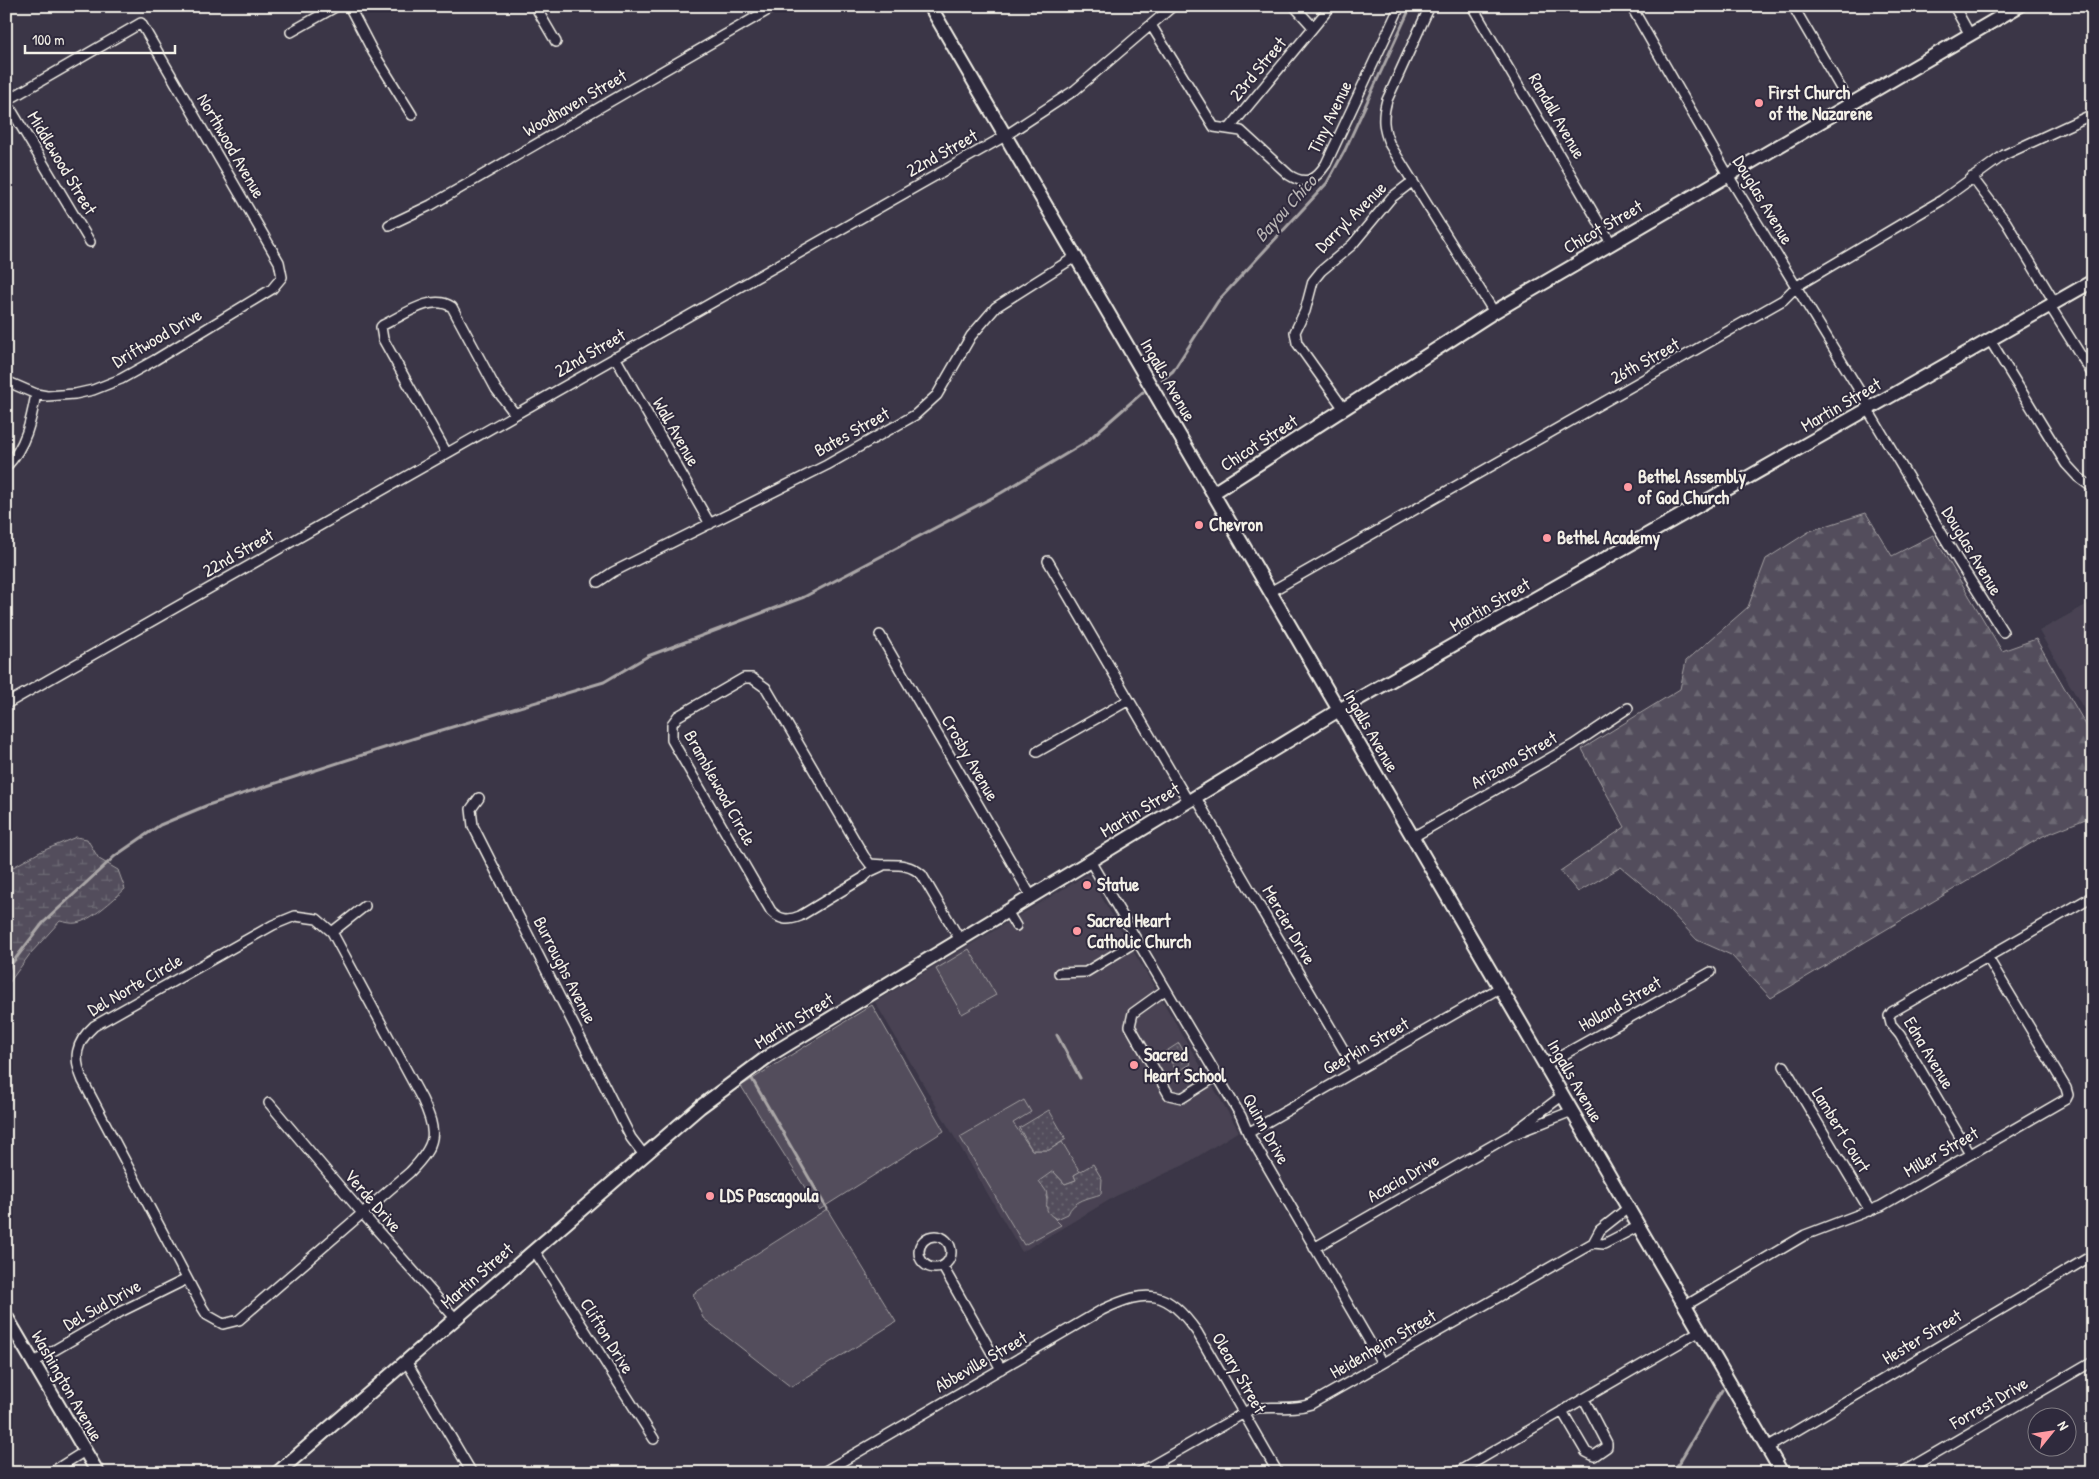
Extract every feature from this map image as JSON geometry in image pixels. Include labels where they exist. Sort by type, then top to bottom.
[{"type":"main road","name":"Ingalls Avenue","points":[[930,6],[1782,1473]]},
{"type":"main road","name":"Chicot Street","points":[[1213,493],[1494,312],[1611,242],[2019,6]]},
{"type":"main road","name":"Martin Street","points":[[277,1473],[700,1107],[770,1055],[1339,710],[2093,281]]},
{"type":"main road","name":"Washington Avenue","points":[[6,1316],[98,1473]]},
{"type":"street","points":[[291,32],[337,6]]},
{"type":"street","points":[[349,6],[373,52],[412,115]]},
{"type":"street","points":[[535,6],[556,42]]},
{"type":"street","name":"Woodhaven Street","points":[[389,226],[431,205],[775,6]]},
{"type":"street","name":"22nd Street","points":[[6,704],[446,452],[1005,136],[1075,90],[1173,6]]},
{"type":"street","points":[[1294,6],[1313,27]]},
{"type":"street","name":"23rd Street","points":[[1229,129],[1331,6]]},
{"type":"street","name":"Tiny Avenue","points":[[1151,26],[1206,117],[1218,129],[1241,130],[1298,181],[1307,182],[1313,179],[1326,164],[1400,6]]},
{"type":"street","points":[[1430,6],[1384,111],[1385,133],[1494,312]]},
{"type":"street","name":"Randall Avenue","points":[[1472,6],[1611,242]]},
{"type":"street","name":"Douglas Avenue","points":[[1632,6],[1728,175],[1797,286],[1958,562],[2003,632]]},
{"type":"street","points":[[1793,6],[1850,104]]},
{"type":"street","points":[[1954,6],[1970,35]]},
{"type":"street","name":"Northwood Avenue","points":[[6,101],[141,23],[279,262],[282,277]]},
{"type":"street","name":"Middlewood Street","points":[[6,101],[90,242]]},
{"type":"street","name":"26th Street","points":[[1270,592],[1702,348],[1783,300],[1797,286],[1942,200],[2004,155],[2093,114]]},
{"type":"street","points":[[1972,178],[2006,222],[2093,375]]},
{"type":"street","name":"Darryl Avenue","points":[[1344,409],[1297,343],[1295,332],[1305,311],[1314,281],[1320,271],[1352,245],[1377,212],[1413,181]]},
{"type":"street","name":"Bates Street","points":[[598,582],[613,572],[827,465],[915,415],[937,395],[972,336],[996,306],[1075,257]]},
{"type":"street","name":"Driftwood Drive","points":[[36,394],[47,396],[75,394],[112,383],[272,289],[282,277]]},
{"type":"street","points":[[446,452],[383,339],[381,328],[383,325],[434,302],[446,303],[452,307],[496,389],[515,414]]},
{"type":"street","points":[[1990,340],[2066,464],[2078,477],[2093,488]]},
{"type":"street","name":"Wall Avenue","points":[[614,357],[710,524]]},
{"type":"street","points":[[6,381],[36,394],[26,438],[6,467]]},
{"type":"street","name":"Mercier Drive","points":[[1048,561],[1129,700],[1356,1071]]},
{"type":"street","name":"Crosby Avenue","points":[[880,635],[1031,896]]},
{"type":"street","name":"Bramblewood Circle","points":[[870,868],[766,688],[760,682],[752,678],[744,678],[678,716],[672,724],[672,740],[771,910],[777,917],[792,919],[800,916],[863,878],[870,868],[902,864],[914,868],[922,875],[960,940]]},
{"type":"street","points":[[1037,752],[1129,700]]},
{"type":"street","name":"Arizona Street","points":[[1413,837],[1573,745],[1628,708]]},
{"type":"street","name":"Burroughs Avenue","points":[[479,798],[471,808],[473,826],[557,988],[631,1138],[644,1155]]},
{"type":"street","name":"Quinn Drive","points":[[1090,861],[1217,1076],[1314,1248],[1382,1363]]},
{"type":"street","points":[[1988,958],[2092,898]]},
{"type":"street","points":[[332,932],[365,906]]},
{"type":"street","points":[[1007,911],[1016,926]]},
{"type":"street","name":"Del Norte Circle","points":[[305,916],[317,919],[332,932],[422,1099],[434,1128],[432,1144],[425,1157],[362,1213],[234,1323],[222,1324],[207,1314],[83,1081],[76,1058],[79,1042],[94,1026],[290,917],[305,916]]},
{"type":"street","points":[[1059,973],[1086,972],[1137,941]]},
{"type":"street","name":"Edna Avenue","points":[[1970,1154],[1900,1035],[1891,1024],[1889,1016],[1892,1012],[1988,958]]},
{"type":"street","name":"Miller Street","points":[[1685,1306],[1805,1235],[1870,1211],[2061,1103],[2068,1095],[2066,1088],[1988,958]]},
{"type":"street","name":"Holland Street","points":[[1545,1065],[1711,972]]},
{"type":"street","name":"Geerkin Street","points":[[1248,1133],[1501,987]]},
{"type":"street","points":[[1165,990],[1133,1013],[1130,1026],[1169,1095],[1182,1098],[1217,1076]]},
{"type":"street","name":"Lambert Court","points":[[1784,1066],[1870,1211]]},
{"type":"street","name":"Acacia Drive","points":[[1314,1248],[1509,1136],[1563,1095]]},
{"type":"street","name":"Verde Drive","points":[[269,1103],[362,1213],[455,1318]]},
{"type":"street","name":"Acacia Drive","points":[[1509,1136],[1572,1111]]},
{"type":"street","points":[[1593,1243],[1600,1230],[1628,1208]]},
{"type":"street","name":"Heidenheim Street","points":[[1139,1473],[1243,1413],[1263,1407],[1299,1408],[1311,1404],[1593,1243],[1604,1244],[1639,1226]]},
{"type":"street","name":"Clifton Drive","points":[[534,1250],[654,1439]]},
{"type":"street","name":"Hester Street","points":[[1767,1448],[2093,1255]]},
{"type":"street","points":[[942,1267],[1001,1369]]},
{"type":"street","name":"Del Sud Drive","points":[[34,1362],[120,1312],[187,1279]]},
{"type":"street","name":"Abbeville Street","points":[[822,1473],[1102,1310],[1128,1297],[1149,1296],[1162,1299]]},
{"type":"street","name":"Oleary Street","points":[[1162,1299],[1179,1309],[1192,1325],[1278,1473]]},
{"type":"street","points":[[1456,1473],[1700,1331]]},
{"type":"street","name":"Forrest Drive","points":[[1901,1473],[2093,1360]]},
{"type":"street","points":[[406,1361],[472,1473]]},
{"type":"street","points":[[1562,1411],[1586,1452],[1594,1456],[1599,1454],[1607,1448],[1607,1442],[1584,1399]]},
{"type":"street","points":[[50,1473],[85,1451]]},
{"type":"shaded area","points":[[2093,601],[2093,725],[2039,631]]},
{"type":"shaded area","points":[[1088,874],[1239,1131],[1184,1165],[1116,1196],[1022,1252],[875,1002]]},
{"type":"green space","points":[[1866,513],[1892,556],[1933,535],[2002,651],[2036,639],[2093,737],[2093,816],[2043,836],[1771,998],[1731,955],[1697,940],[1656,896],[1621,867],[1578,892],[1560,871],[1625,827],[1582,749],[1680,689],[1686,661],[1748,607],[1766,559],[1810,531]]},
{"type":"green space","points":[[76,837],[87,839],[99,859],[118,870],[125,889],[102,909],[82,921],[68,923],[60,921],[30,954],[6,987],[6,871],[40,852]]},
{"type":"green space","points":[[969,949],[996,995],[962,1014],[936,969]]},
{"type":"green space","points":[[872,1005],[944,1131],[819,1210],[741,1086]]},
{"type":"green space","points":[[1179,1043],[1191,1064],[1177,1072],[1165,1052]]},
{"type":"green space","points":[[1024,1100],[1031,1112],[1013,1123],[1032,1150],[1049,1150],[1062,1142],[1080,1172],[1074,1175],[1076,1180],[1065,1184],[1053,1171],[1046,1196],[1052,1216],[1061,1225],[1024,1245],[960,1137]]},
{"type":"green space","points":[[1049,1110],[1066,1139],[1049,1150],[1032,1150],[1019,1128]]},
{"type":"green space","points":[[1093,1164],[1102,1179],[1101,1194],[1078,1203],[1070,1209],[1068,1214],[1057,1219],[1052,1216],[1047,1210],[1046,1191],[1039,1181],[1053,1171],[1065,1184],[1076,1180],[1074,1175]]},
{"type":"green space","points":[[827,1209],[896,1322],[791,1387],[703,1318],[693,1294]]},
{"type":"waterway","name":"Bayou Chico","points":[[1162,380],[1173,371],[1218,301],[1327,183],[1345,150],[1411,6]]},
{"type":"waterway","points":[[6,971],[43,923],[115,856],[160,825],[208,805],[415,738],[604,682],[648,656],[804,597],[1001,493],[1086,442],[1143,392]]},
{"type":"waterway","points":[[1057,1035],[1080,1078]]},
{"type":"waterway","points":[[752,1079],[827,1209]]},
{"type":"waterway","points":[[1673,1473],[1722,1390]]},
{"type":"place","name":"First Church of the Nazarene","points":[[1759,103]]},
{"type":"place","name":"Bethel Assembly of God Church","points":[[1628,487]]},
{"type":"place","name":"Chevron","points":[[1199,525]]},
{"type":"place","name":"Bethel Academy","points":[[1547,538]]},
{"type":"place","name":"Statue","points":[[1087,885]]},
{"type":"place","name":"Sacred Heart Catholic Church","points":[[1077,931]]},
{"type":"place","name":"Sacred Heart School","points":[[1134,1065]]},
{"type":"place","name":"LDS Pascagoula","points":[[710,1196]]}]
